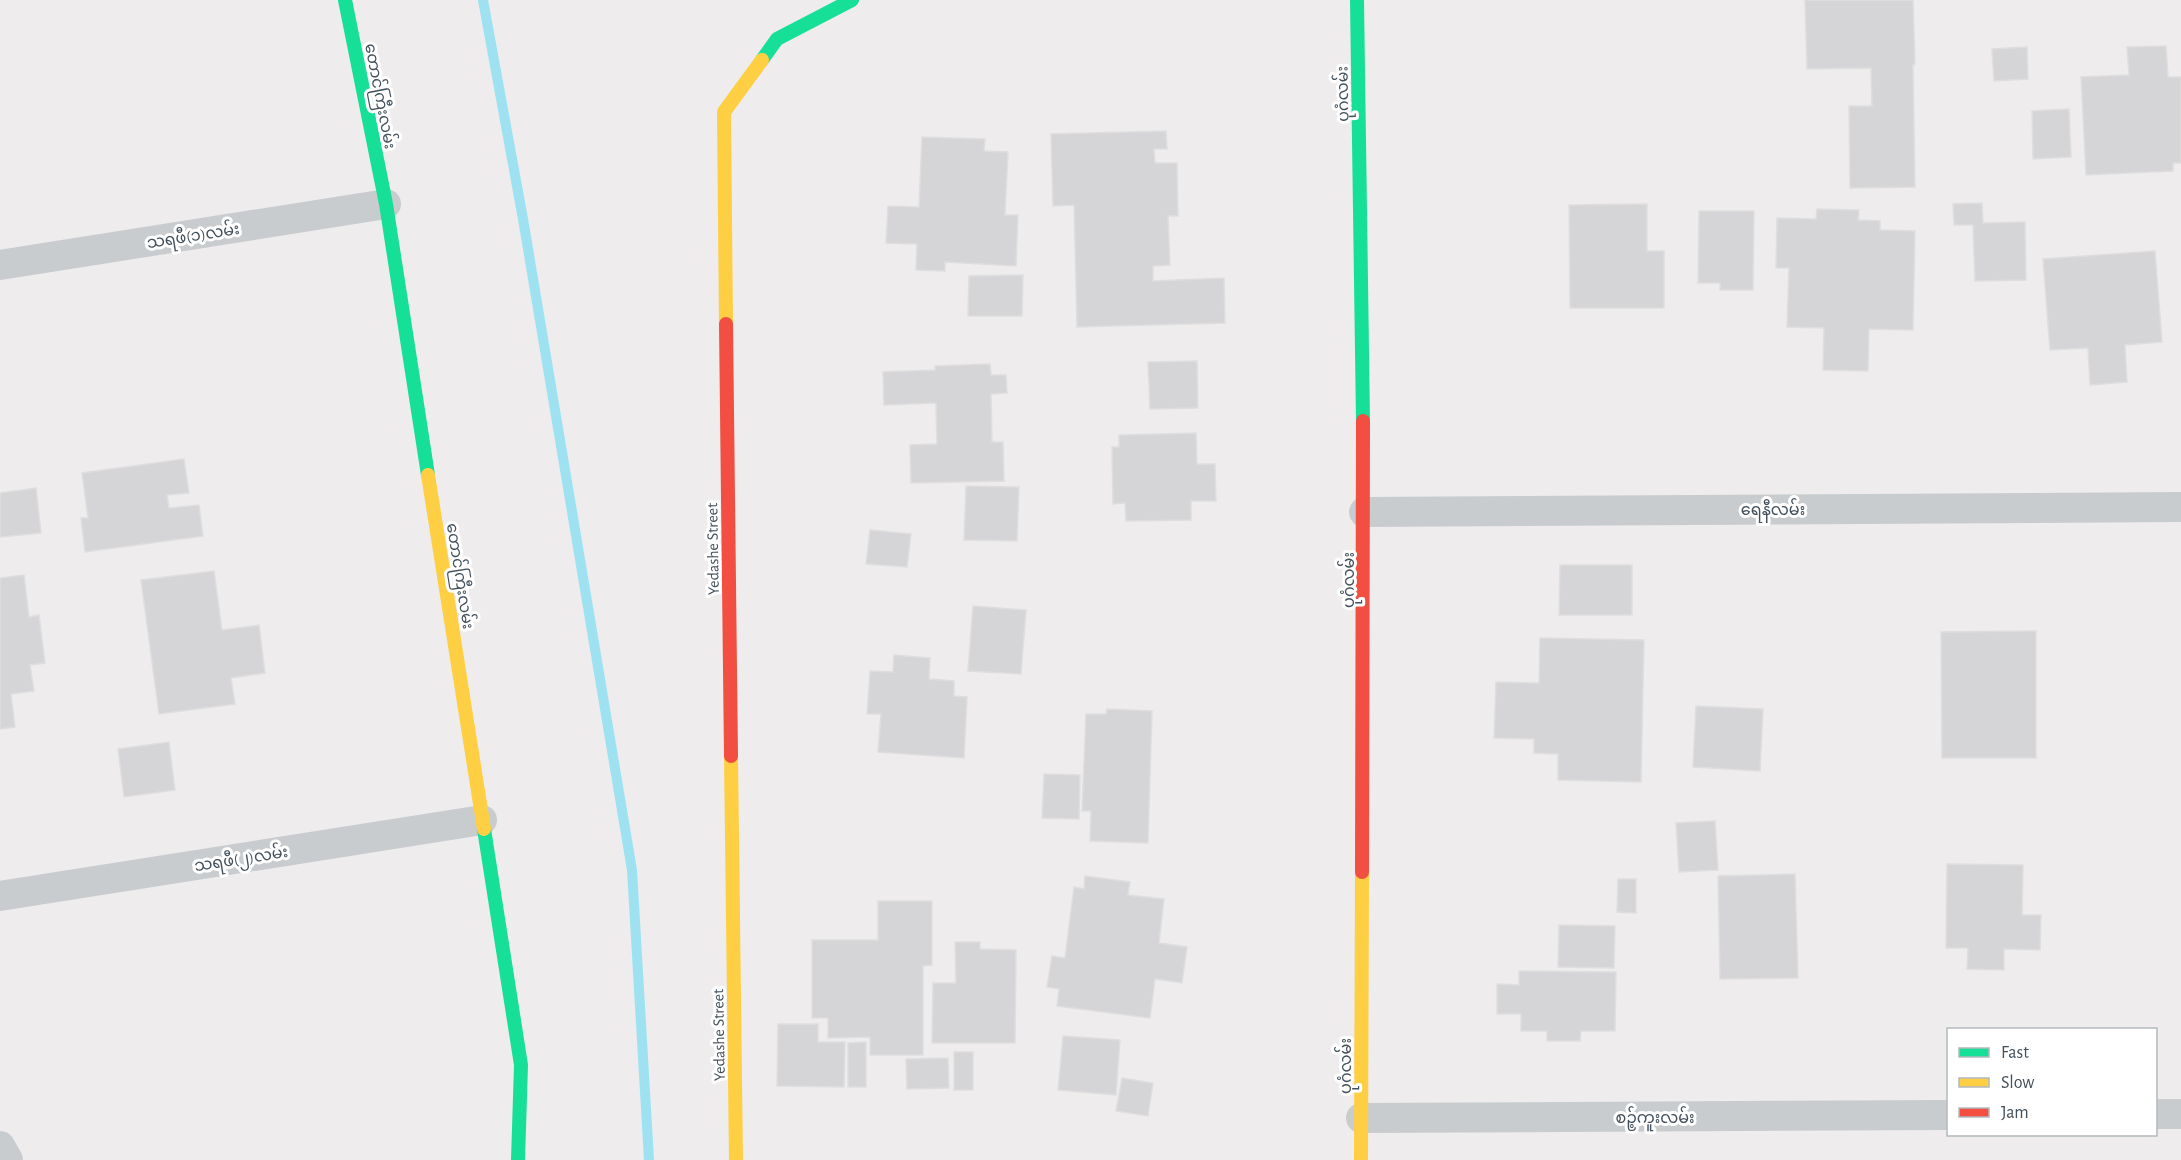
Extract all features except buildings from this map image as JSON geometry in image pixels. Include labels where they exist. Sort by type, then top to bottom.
[{"type":"street","name":"တောင်ကြီးလမ်း","points":[[345,0],[386,204],[521,1065],[518,1160]]},
{"type":"street","name":"Yedashe Street","points":[[736,1160],[724,112],[777,39],[852,0]]},
{"type":"street","name":"ပုဂံလမ်း","points":[[1357,0],[1364,512],[1361,1160]]},
{"type":"street","name":"သရဖီ(၁)လမ်း","points":[[0,265],[386,204]]},
{"type":"street","name":"ရေနီလမ်း","points":[[1364,512],[2181,507]]},
{"type":"street","name":"သရဖီ(၂)လမ်း","points":[[0,896],[482,820]]},
{"type":"street","points":[[2157,1114],[2181,1114]]},
{"type":"street","name":"စဉ့်ကူးလမ်း","points":[[1361,1118],[1947,1115]]},
{"type":"street","points":[[0,1146],[8,1160]]},
{"type":"waterway","points":[[483,0],[523,219],[632,870],[649,1160]]},
{"type":"traffic: fast","points":[[345,0],[386,204],[428,475]]},
{"type":"traffic: fast","points":[[762,60],[777,39],[852,0]]},
{"type":"traffic: fast","points":[[1357,0],[1363,421]]},
{"type":"traffic: fast","points":[[484,829],[521,1065],[518,1160]]},
{"type":"traffic: slow","points":[[726,324],[724,112],[762,60]]},
{"type":"traffic: slow","points":[[428,475],[484,829]]},
{"type":"traffic: slow","points":[[731,756],[736,1160]]},
{"type":"traffic: slow","points":[[1361,1160],[1362,872]]},
{"type":"traffic: jam","points":[[726,324],[731,756]]},
{"type":"traffic: jam","points":[[1362,872],[1363,421]]}]
